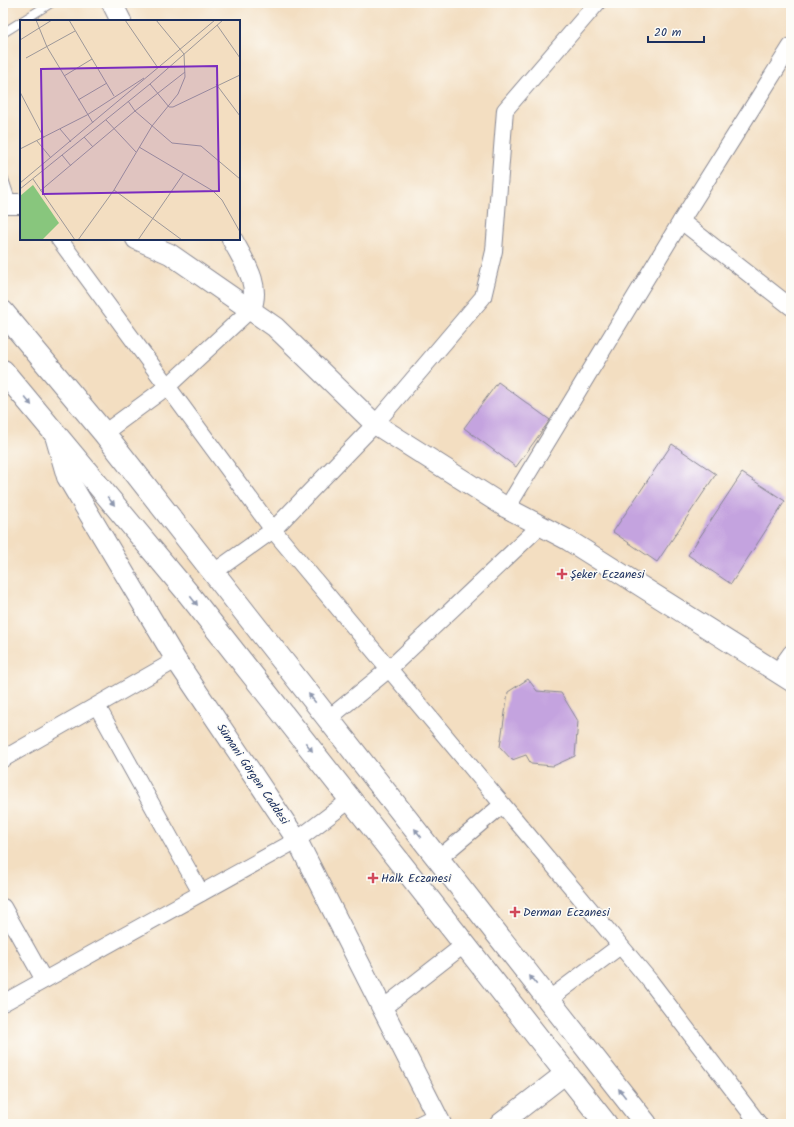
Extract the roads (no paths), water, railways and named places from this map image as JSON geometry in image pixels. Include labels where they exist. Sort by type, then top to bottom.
[{"type":"main road","points":[[3,312],[104,433],[646,1124]]},
{"type":"main road","points":[[4,375],[54,432],[187,592],[606,1124]]},
{"type":"street","points":[[214,572],[273,530],[375,424],[483,297],[494,251],[505,110],[597,3]]},
{"type":"street","points":[[507,508],[681,221],[791,46]]},
{"type":"street","points":[[681,221],[791,307]]},
{"type":"street","points":[[60,240],[273,530],[650,981],[759,1124]]},
{"type":"street","points":[[138,240],[170,254],[251,309],[275,327],[375,424],[507,508],[568,540],[715,634],[784,676],[791,653]]},
{"type":"street","points":[[104,433],[168,386],[251,309],[255,296],[253,280],[233,240]]},
{"type":"street","name":"Sümani Görgen Caddesi","points":[[54,432],[67,477],[176,660],[297,840],[440,1120]]},
{"type":"street","points":[[328,719],[389,669],[540,526]]},
{"type":"street","points":[[3,759],[176,660]]},
{"type":"street","points":[[97,706],[201,893]]},
{"type":"street","points":[[3,1003],[297,840],[350,800]]},
{"type":"street","points":[[438,859],[502,805]]},
{"type":"street","points":[[3,907],[44,980]]},
{"type":"street","points":[[383,1008],[465,944]]},
{"type":"street","points":[[548,1000],[620,946]]},
{"type":"street","points":[[504,1123],[566,1073]]},
{"type":"street","points":[[420,1124],[440,1120]]},
{"type":"lane","points":[[24,20],[51,3]]},
{"type":"lane","points":[[3,33],[20,22]]},
{"type":"lane","points":[[3,176],[12,203]]},
{"type":"place","name":"Şeker Eczanesi","points":[[562,574]]},
{"type":"place","name":"Halk Eczanesi","points":[[373,878]]},
{"type":"place","name":"Derman Eczanesi","points":[[515,912]]}]
